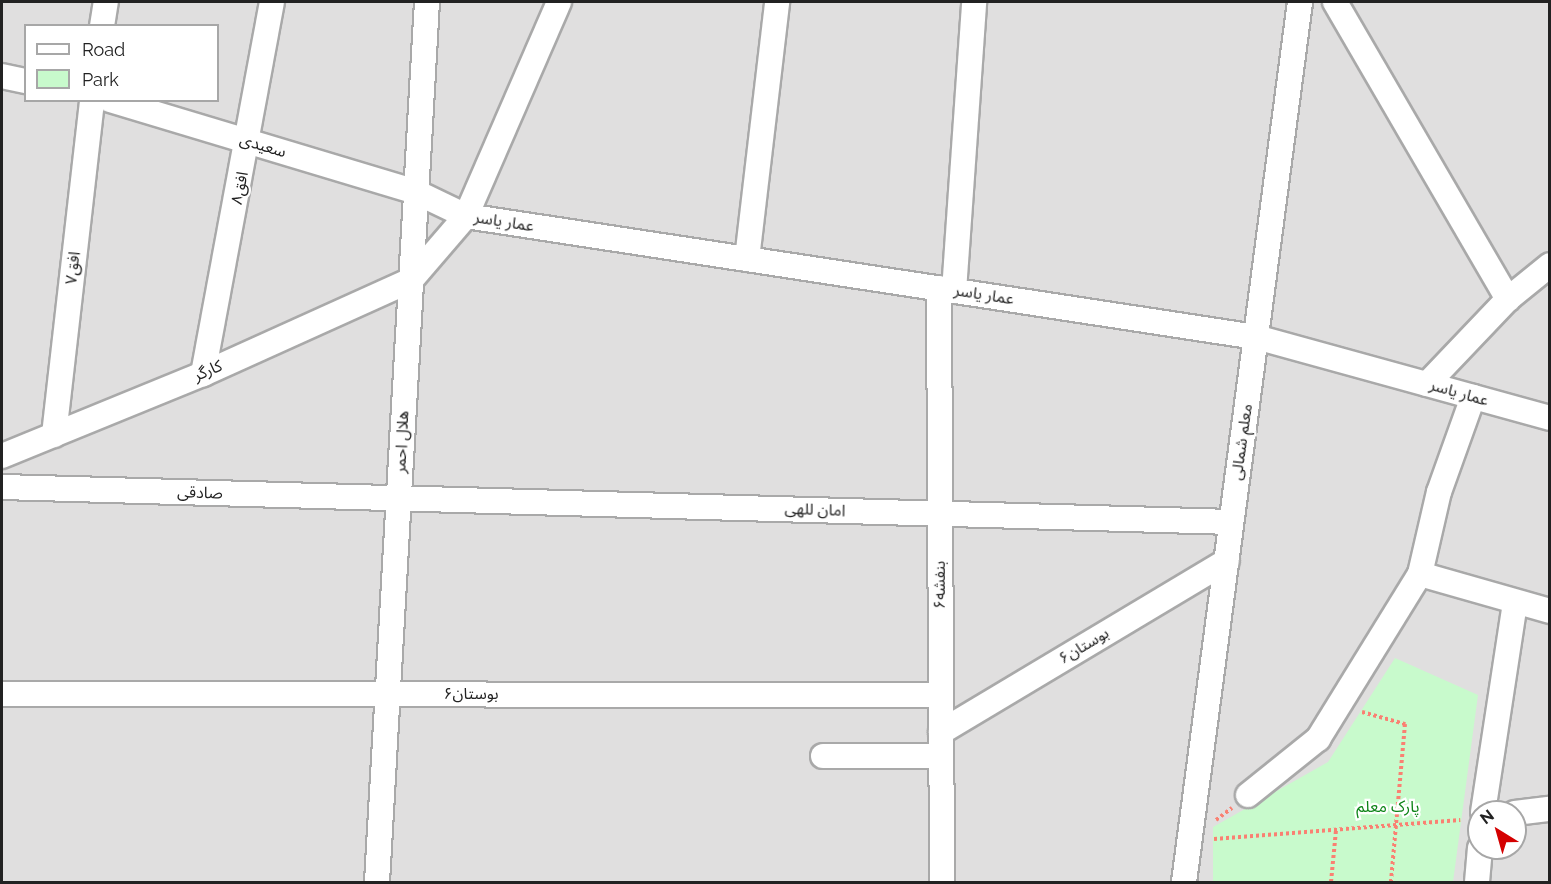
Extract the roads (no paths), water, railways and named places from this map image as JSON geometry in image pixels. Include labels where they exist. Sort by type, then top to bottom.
[{"type":"street","points":[[102,24],[105,2]]},
{"type":"street","name":"افق۸","points":[[203,374],[249,142],[272,2]]},
{"type":"street","name":"هلال احمر","points":[[377,882],[427,2]]},
{"type":"street","points":[[411,280],[466,216],[559,2]]},
{"type":"street","points":[[747,259],[777,2]]},
{"type":"street","name":"بنفشه۶","points":[[942,882],[940,514],[946,290],[974,2]]},
{"type":"street","name":"معلم شمالی","points":[[1184,882],[1300,2]]},
{"type":"street","points":[[1335,2],[1508,299]]},
{"type":"street","points":[[2,75],[24,80]]},
{"type":"street","name":"افق۷","points":[[54,435],[92,102]]},
{"type":"street","name":"سعیدی","points":[[117,102],[416,192]]},
{"type":"street","name":"عمار یاسر","points":[[416,192],[466,216],[1256,337],[1550,418]]},
{"type":"street","points":[[1427,384],[1508,299],[1550,265]]},
{"type":"street","name":"کارگر","points":[[2,456],[203,374],[411,280]]},
{"type":"street","points":[[1248,795],[1318,739],[1420,574],[1440,492],[1473,397]]},
{"type":"street","name":"صادقی","points":[[2,487],[399,498]]},
{"type":"street","name":"امان للهی","points":[[399,498],[1232,522]]},
{"type":"street","name":"بوستان۶","points":[[941,732],[1227,561]]},
{"type":"street","points":[[1420,574],[1515,603],[1550,611]]},
{"type":"street","points":[[1478,800],[1515,603]]},
{"type":"street","name":"بوستان۶","points":[[2,694],[941,695]]},
{"type":"street","points":[[823,756],[941,756]]},
{"type":"street","points":[[1527,812],[1550,809]]},
{"type":"street","points":[[1477,882],[1479,860]]},
{"type":"park label","name":"پارک معلم","points":[[1388,807]]}]
